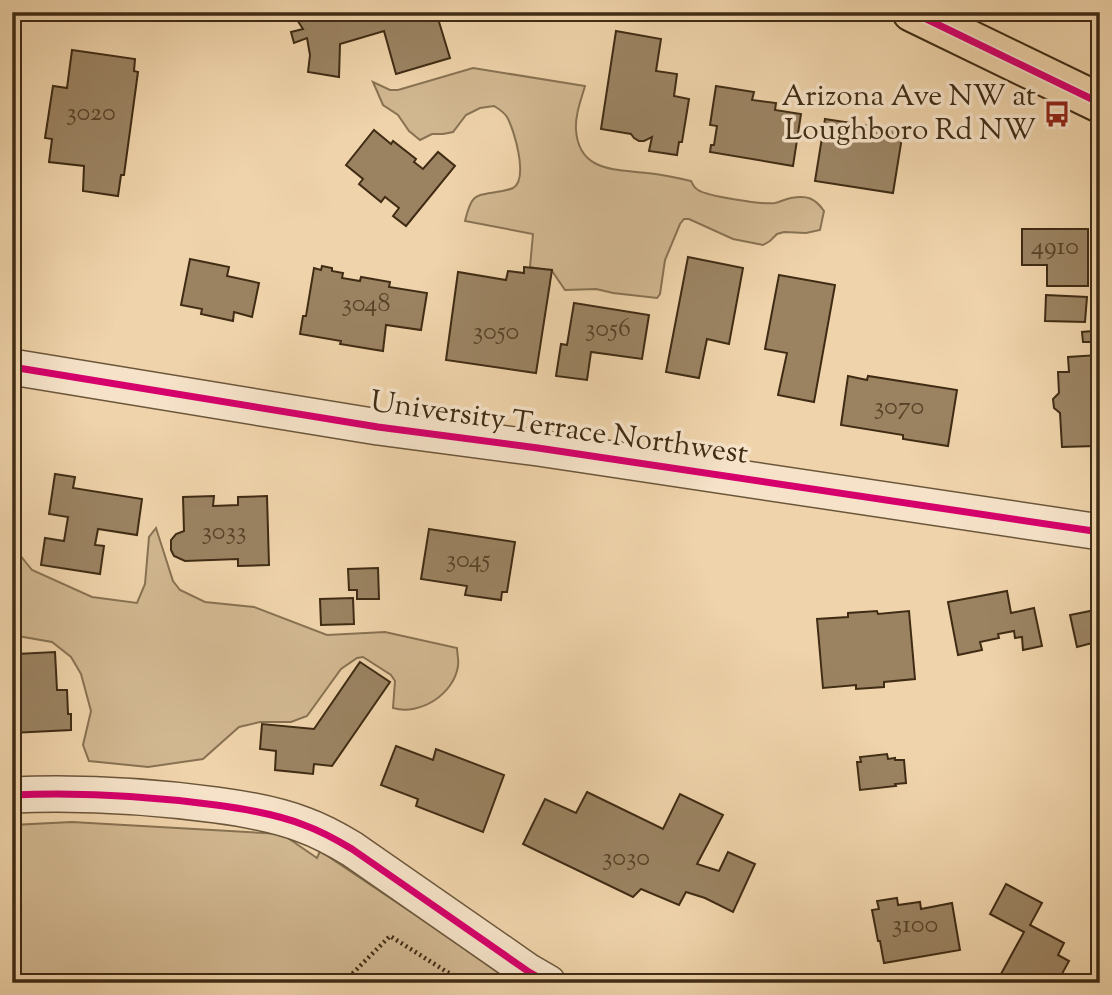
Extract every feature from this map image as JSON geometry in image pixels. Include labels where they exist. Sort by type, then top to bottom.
[{"type":"main road","points":[[912,12],[1100,103]]},
{"type":"street","name":"University Terrace Northwest","points":[[12,367],[377,427],[538,448],[1100,532]]},
{"type":"street","points":[[12,795],[57,793],[163,799],[255,811],[306,825],[352,849],[548,983]]},
{"type":"path","points":[[347,983],[351,975],[390,936],[469,983]]},
{"type":"shaded area","points":[[473,68],[585,86],[576,119],[576,130],[584,154],[601,166],[691,181],[695,188],[703,192],[735,200],[775,203],[789,198],[810,198],[824,211],[820,230],[806,233],[784,232],[763,245],[733,239],[684,219],[665,260],[660,294],[657,298],[596,289],[565,290],[552,271],[530,267],[533,234],[465,221],[470,205],[476,197],[513,188],[518,183],[519,154],[507,117],[494,106],[480,108],[466,115],[453,132],[432,134],[420,140],[409,131],[398,115],[383,105],[373,82],[390,90],[398,90]]},
{"type":"shaded area","points":[[156,528],[173,581],[180,590],[205,602],[254,607],[327,635],[385,632],[457,648],[458,664],[455,676],[443,694],[434,700],[424,706],[403,710],[393,708],[395,681],[391,675],[363,657],[357,658],[341,669],[307,716],[291,722],[260,722],[239,727],[203,759],[148,767],[89,761],[83,745],[91,711],[81,674],[71,657],[52,642],[18,636],[12,619],[12,545],[32,570],[92,597],[137,603],[145,584],[149,537]]},
{"type":"shaded area","points":[[72,822],[282,834],[317,858],[320,851],[517,983],[12,983],[12,825]]},
{"type":"building","points":[[292,12],[436,12],[450,58],[396,74],[384,31],[340,44],[339,77],[308,72],[310,55],[307,38],[294,43],[291,32],[303,29]]},
{"type":"building","points":[[616,31],[661,39],[656,71],[677,74],[674,96],[689,99],[682,142],[679,142],[677,155],[649,151],[652,137],[639,141],[631,134],[601,129]]},
{"type":"building","points":[[72,50],[135,59],[134,71],[138,72],[124,175],[121,175],[118,196],[83,191],[84,166],[49,162],[52,139],[45,138],[53,86],[67,88]]},
{"type":"building","points":[[716,86],[754,92],[752,100],[776,103],[775,110],[801,114],[793,166],[710,152],[717,126],[710,125]]},
{"type":"building","points":[[825,119],[903,131],[893,193],[815,181]]},
{"type":"building","points":[[374,130],[416,159],[414,162],[423,169],[438,152],[455,166],[406,226],[393,216],[399,208],[385,197],[381,202],[359,184],[363,179],[346,165]]},
{"type":"building","points":[[1022,229],[1088,229],[1088,286],[1047,286],[1047,265],[1022,265]]},
{"type":"building","points":[[688,257],[743,268],[729,344],[707,339],[699,378],[666,372]]},
{"type":"building","points":[[190,259],[229,267],[227,276],[259,283],[252,317],[234,312],[233,321],[201,314],[202,309],[181,305]]},
{"type":"building","points":[[322,266],[343,273],[342,278],[360,281],[361,277],[390,282],[389,287],[427,293],[421,330],[386,325],[383,351],[300,334],[303,316],[306,316],[314,268],[321,270]]},
{"type":"building","points":[[524,267],[552,270],[536,373],[446,360],[458,272],[506,280],[508,271],[524,273]]},
{"type":"building","points":[[779,275],[835,285],[814,402],[778,395],[787,353],[765,349]]},
{"type":"building","points":[[1046,295],[1087,297],[1085,322],[1045,321]]},
{"type":"building","points":[[574,303],[649,315],[642,359],[591,352],[587,380],[556,376],[561,344],[567,345]]},
{"type":"building","points":[[1092,331],[1092,342],[1083,342],[1082,332]]},
{"type":"building","points":[[1098,355],[1100,399],[1094,399],[1096,446],[1062,447],[1060,413],[1054,408],[1053,399],[1059,393],[1058,372],[1069,372],[1068,357]]},
{"type":"building","points":[[848,376],[867,380],[868,376],[957,390],[948,446],[903,439],[903,435],[841,425]]},
{"type":"building","points":[[55,474],[75,477],[73,488],[142,499],[137,535],[98,529],[95,545],[104,546],[100,574],[41,565],[45,538],[64,541],[68,517],[49,514]]},
{"type":"building","points":[[214,496],[213,506],[238,505],[238,497],[267,496],[269,565],[238,566],[238,559],[185,561],[174,556],[171,540],[184,531],[183,497]]},
{"type":"building","points":[[429,529],[515,542],[507,592],[502,592],[501,600],[465,595],[467,586],[421,579]]},
{"type":"building","points":[[378,568],[379,599],[357,599],[357,590],[349,590],[348,569]]},
{"type":"building","points":[[1007,591],[1011,613],[1034,608],[1042,646],[1023,650],[1022,637],[1015,638],[1014,631],[980,642],[982,650],[958,655],[948,602]]},
{"type":"building","points":[[353,598],[354,624],[321,625],[320,599]]},
{"type":"building","points":[[1100,609],[1100,641],[1077,647],[1070,615]]},
{"type":"building","points":[[877,611],[878,614],[909,611],[915,679],[884,682],[884,687],[856,689],[856,685],[823,688],[817,619],[848,617],[848,613]]},
{"type":"building","points":[[55,652],[57,690],[67,690],[71,730],[12,733],[12,666],[18,666],[17,654]]},
{"type":"building","points":[[360,662],[390,682],[332,766],[314,764],[313,774],[275,770],[276,751],[260,749],[262,724],[314,729]]},
{"type":"building","points":[[1099,743],[1100,773],[1096,769],[1093,753]]},
{"type":"building","points":[[396,746],[433,760],[436,749],[504,775],[483,832],[416,806],[418,799],[381,785]]},
{"type":"building","points":[[887,754],[888,759],[904,760],[906,783],[860,790],[857,762],[861,762],[860,757]]},
{"type":"building","points":[[587,792],[663,829],[680,794],[723,815],[697,864],[719,871],[728,852],[755,864],[733,912],[686,892],[679,905],[641,889],[633,897],[523,844],[545,799],[576,813]]},
{"type":"building","points":[[1006,884],[1042,903],[1030,925],[1064,943],[1058,955],[1069,961],[1057,983],[996,983],[1024,932],[990,914]]},
{"type":"building","points":[[897,898],[898,905],[920,902],[921,909],[952,903],[960,950],[884,963],[872,910],[879,909],[877,901]]},
{"type":"cycle path","points":[[912,12],[1100,103]]},
{"type":"cycle path","points":[[12,367],[378,427],[538,448],[1100,532]]},
{"type":"cycle path","points":[[12,795],[88,794],[165,799],[238,808],[293,821],[352,849],[548,983]]},
{"type":"place","name":"Arizona Ave NW at Loughboro Rd NW","points":[[1057,114]]}]
